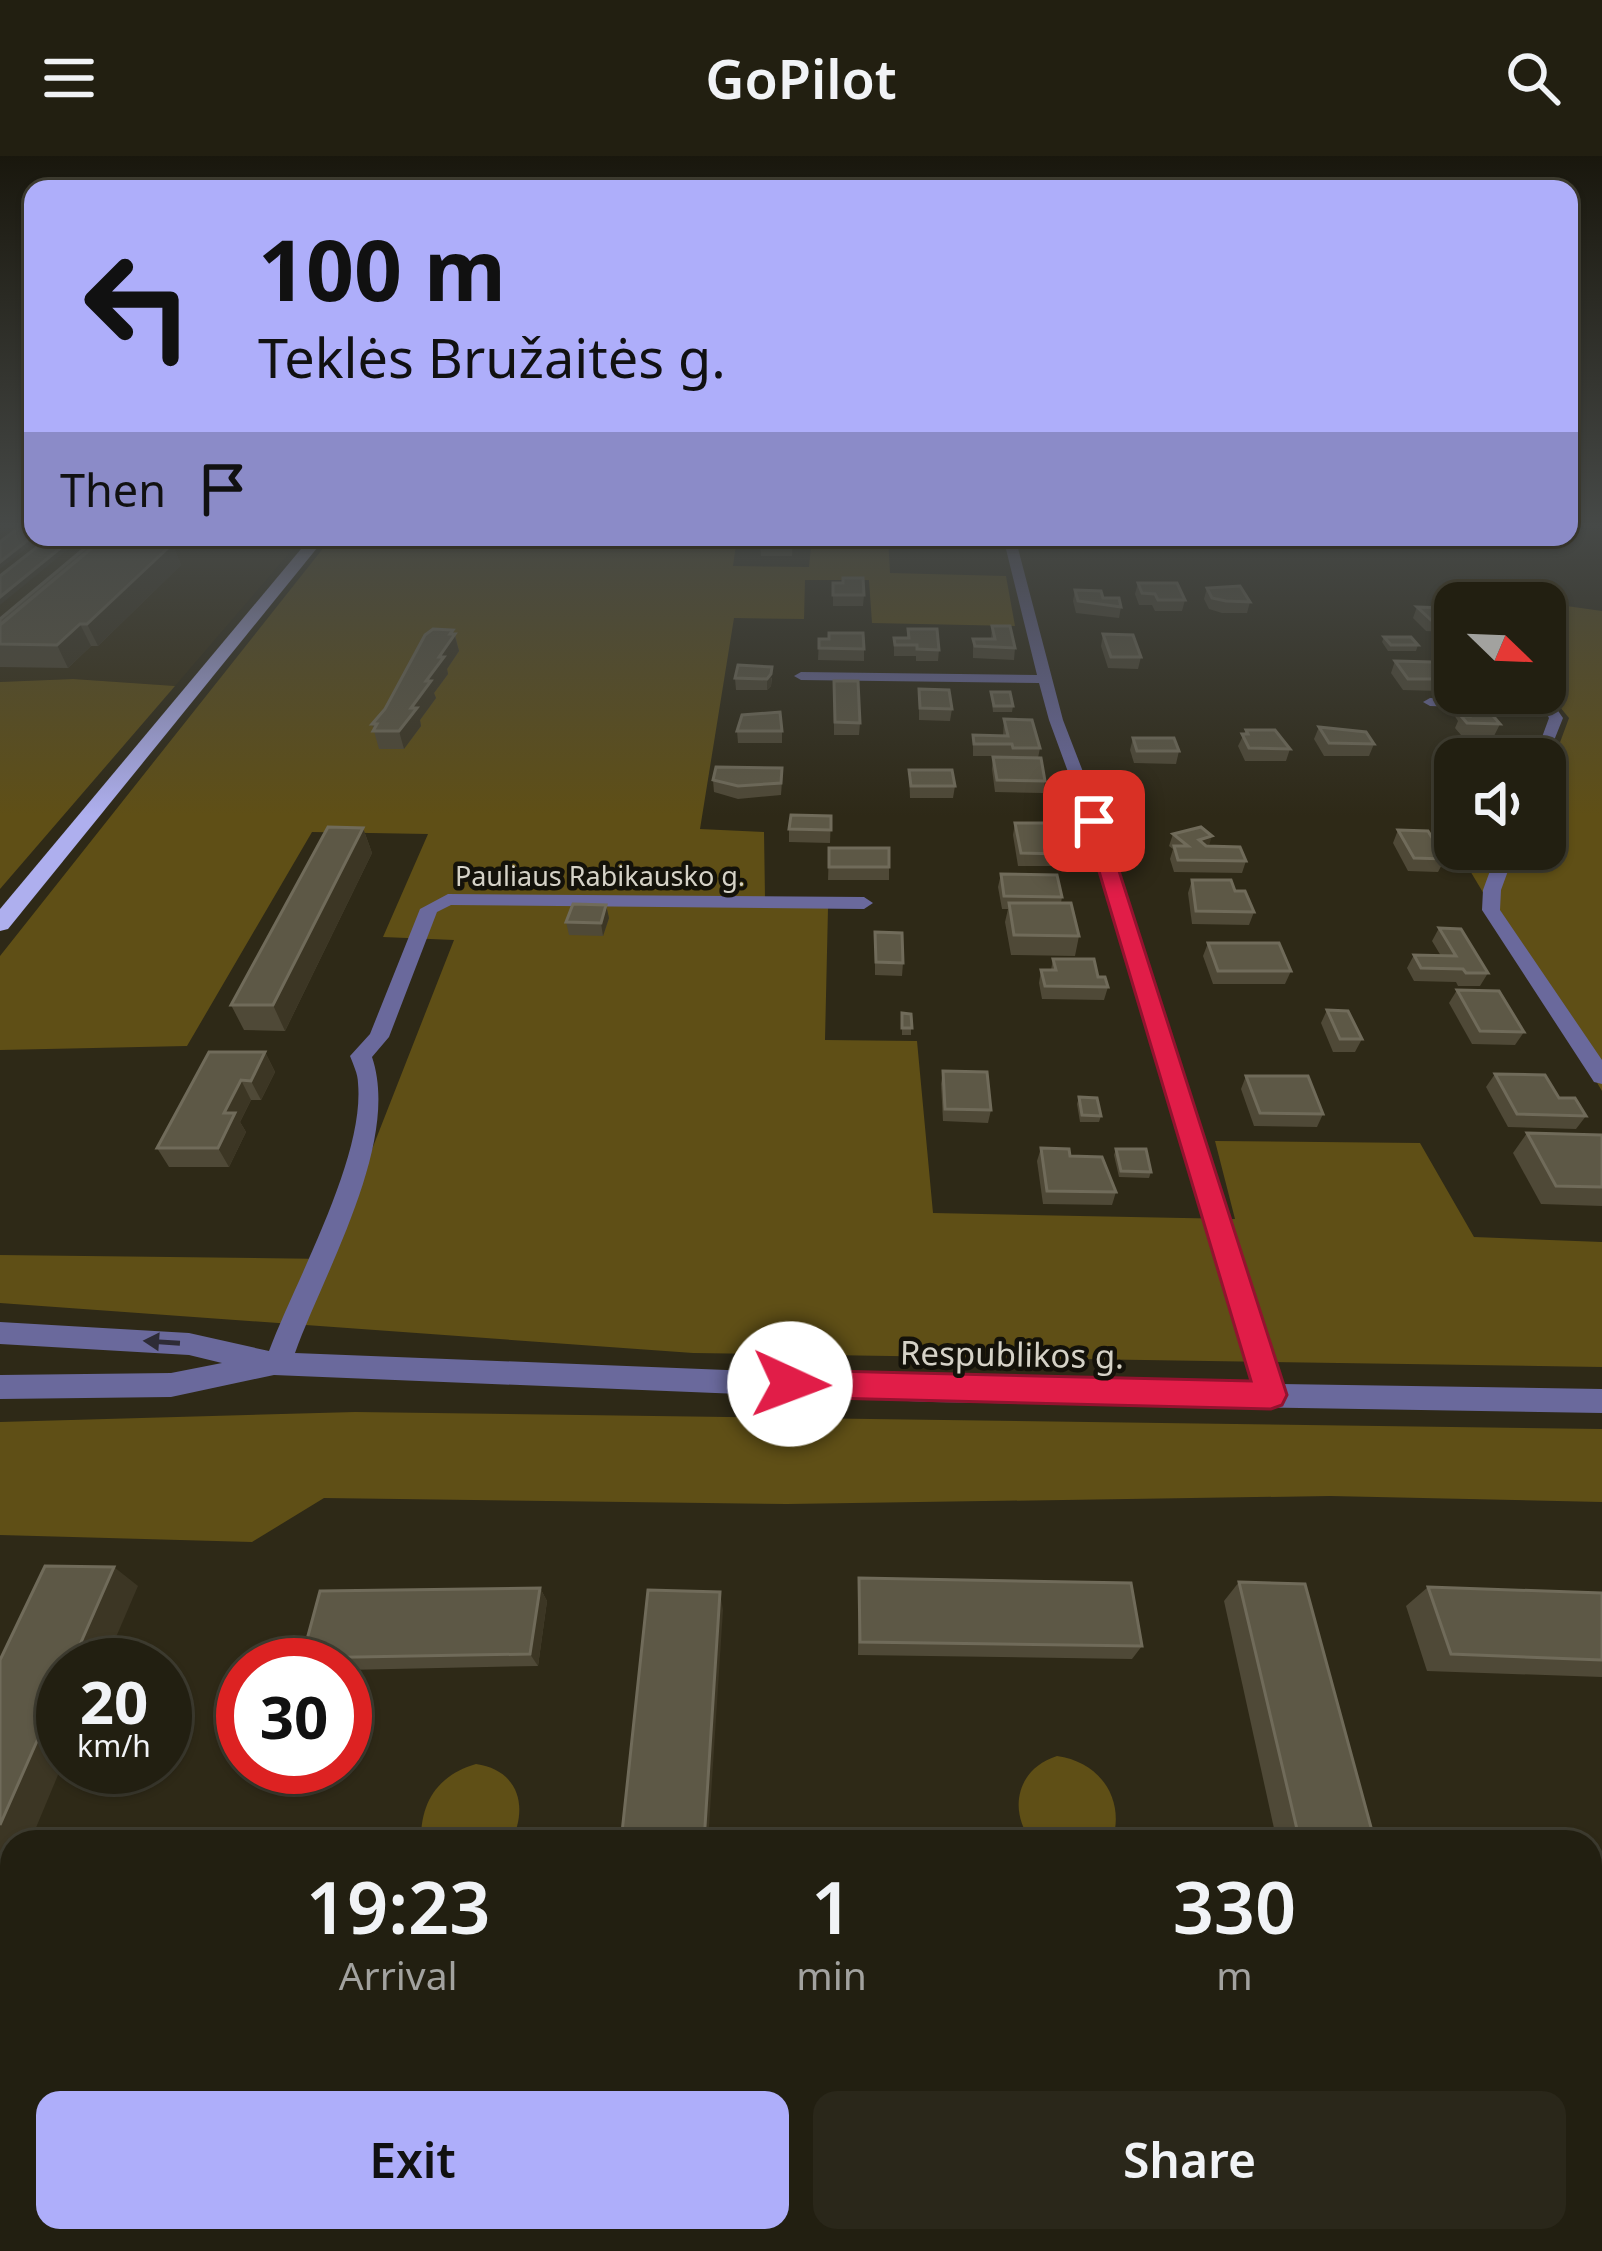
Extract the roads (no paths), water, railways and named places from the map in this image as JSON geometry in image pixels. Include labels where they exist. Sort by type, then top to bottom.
[{"type":"main road","points":[[0,924],[250,621]]},
{"type":"street","points":[[1030,621],[1044,679],[1094,821],[1271,1395]]},
{"type":"street","points":[[801,676],[1044,679]]},
{"type":"street","points":[[1430,702],[1434,702]]},
{"type":"street","points":[[1500,870],[1491,910],[1602,1077]]},
{"type":"street","name":"Pauliaus Rabikausko g.","points":[[277,1364],[354,1174],[373,1095],[361,1055],[379,1036],[429,909],[448,899],[863,903]]},
{"type":"street","name":"Respublikos g.","points":[[0,1333],[188,1344],[277,1364],[912,1389],[1602,1401]]},
{"type":"street","name":"Respublikos g.","points":[[0,1387],[171,1384],[277,1364]]}]
